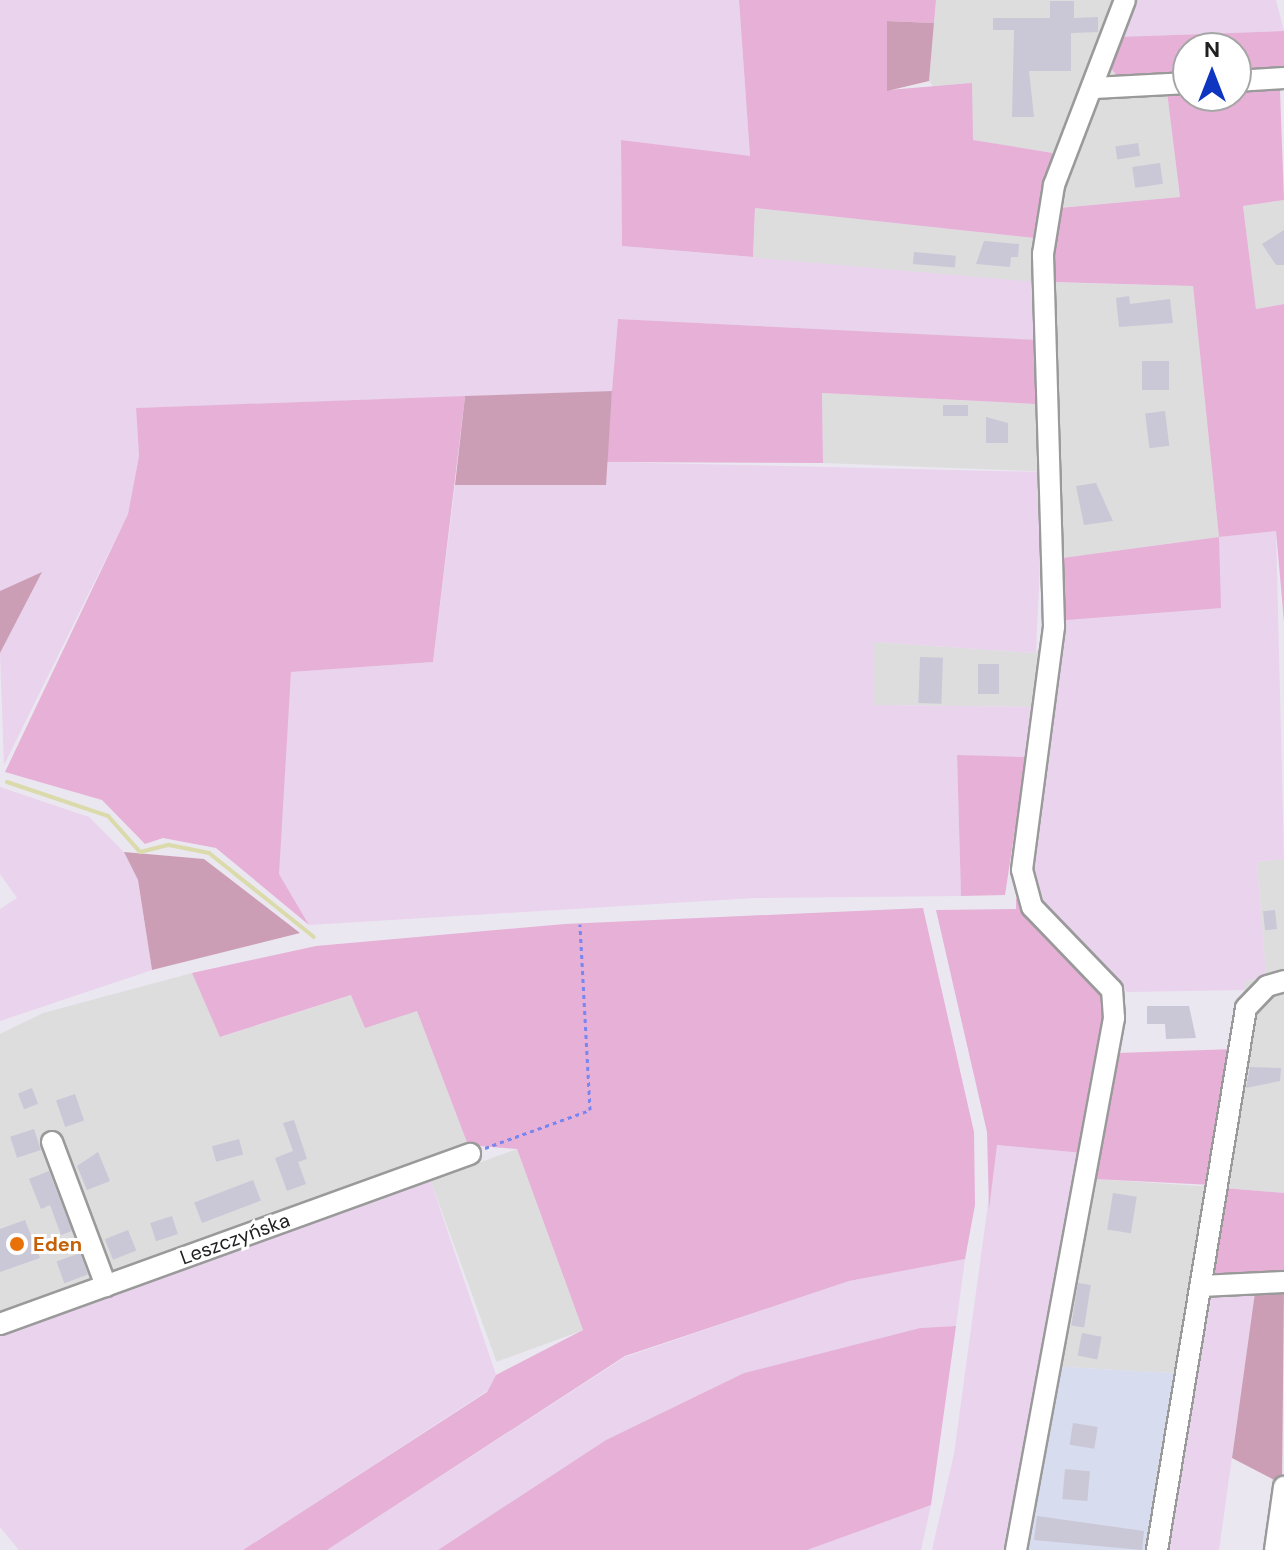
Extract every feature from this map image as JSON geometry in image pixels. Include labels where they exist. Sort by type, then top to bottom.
[{"type":"street","points":[[1016,1550],[1114,1018],[1112,990],[1032,907],[1022,870],[1054,626],[1043,254],[1054,185],[1094,88],[1125,0]]},
{"type":"street","points":[[1252,81],[1281,81]]},
{"type":"street","points":[[1094,88],[1172,84]]},
{"type":"street","points":[[1157,1550],[1246,1008],[1267,986],[1284,981]]},
{"type":"street","points":[[52,1142],[106,1286]]},
{"type":"street","name":"Leszczyńska","points":[[0,1324],[470,1154]]},
{"type":"street","points":[[1201,1286],[1284,1282]]},
{"type":"street","points":[[1275,1550],[1284,1487]]},
{"type":"path","points":[[470,1154],[590,1110],[580,924]]},
{"type":"shaded area","points":[[0,0],[739,0],[750,157],[621,140],[622,246],[1036,282],[1038,340],[618,319],[612,391],[136,408],[139,456],[128,514],[4,765],[0,653],[41,573],[0,591]]},
{"type":"shaded area","points":[[739,0],[936,0],[934,23],[888,21],[888,90],[972,83],[973,140],[1053,153],[1035,238],[755,208],[753,257],[622,246],[621,140],[750,156]]},
{"type":"shaded area","points":[[936,0],[1131,0],[1167,92],[1180,197],[1059,208],[1053,153],[972,140],[929,81]]},
{"type":"shaded area","points":[[1131,0],[1276,0],[1284,31],[1172,32],[1172,35],[1119,37]]},
{"type":"shaded area","points":[[887,21],[934,23],[929,81],[887,91]]},
{"type":"shaded area","points":[[1284,31],[1284,74],[1252,75],[1252,32]]},
{"type":"shaded area","points":[[1172,35],[1172,78],[1121,80],[1108,65],[1119,37]]},
{"type":"shaded area","points":[[1265,84],[1280,90],[1284,200],[1243,206],[1256,309],[1284,304],[1284,622],[1276,531],[1219,537],[1193,286],[1051,282],[1059,208],[1180,197],[1167,92],[1172,92],[1172,112],[1252,112],[1252,85]]},
{"type":"shaded area","points":[[1284,200],[1284,304],[1256,309],[1243,206]]},
{"type":"shaded area","points":[[755,208],[1035,238],[1036,282],[1193,286],[1219,537],[1062,558],[1057,472],[823,463],[822,393],[1035,404],[753,257]]},
{"type":"shaded area","points":[[618,319],[1038,340],[1035,404],[822,393],[823,463],[606,462]]},
{"type":"shaded area","points":[[612,391],[606,485],[455,485],[465,396]]},
{"type":"shaded area","points":[[465,396],[433,662],[291,672],[279,874],[309,925],[216,848],[163,838],[145,844],[102,800],[5,772],[128,514],[139,456],[136,408]]},
{"type":"shaded area","points":[[606,462],[1044,472],[1036,653],[874,642],[874,705],[1032,707],[1033,757],[957,756],[961,896],[755,898],[309,925],[276,869],[291,672],[433,662],[455,485],[605,485]]},
{"type":"shaded area","points":[[1276,531],[1284,859],[1257,862],[1266,978],[1245,981],[1244,990],[1127,992],[1033,890],[1030,853],[1053,621],[1219,537]]},
{"type":"shaded area","points":[[1219,537],[1221,608],[1053,621],[1062,558]]},
{"type":"shaded area","points":[[42,572],[0,653],[0,591]]},
{"type":"shaded area","points":[[1053,621],[1048,717],[1032,707],[873,705],[874,642],[1036,653]]},
{"type":"shaded area","points":[[957,755],[1026,757],[1005,895],[961,896]]},
{"type":"shaded area","points":[[0,787],[89,817],[124,852],[138,880],[152,970],[0,1021],[0,909],[17,898],[0,874]]},
{"type":"shaded area","points":[[124,852],[204,859],[300,933],[152,970],[138,880]]},
{"type":"shaded area","points":[[1284,859],[1284,1193],[1223,1188],[1189,1374],[1050,1366],[1079,1178],[1216,1187],[1245,981],[1266,978],[1257,862]]},
{"type":"shaded area","points":[[1016,898],[1098,979],[1108,1006],[1083,1153],[997,1145],[989,1209],[987,1132],[936,910],[1016,909]]},
{"type":"shaded area","points":[[923,908],[974,1132],[975,1205],[965,1259],[849,1281],[625,1356],[327,1550],[243,1550],[487,1392],[496,1375],[583,1330],[517,1149],[468,1145],[417,1011],[365,1028],[351,995],[220,1037],[192,973],[316,946],[565,924]]},
{"type":"shaded area","points":[[192,973],[221,1037],[352,995],[417,1011],[468,1145],[0,1313],[0,1034],[43,1013]]},
{"type":"shaded area","points":[[1235,1049],[1212,1185],[1094,1179],[1117,1053]]},
{"type":"shaded area","points":[[996,1145],[1083,1153],[1011,1550],[932,1550],[954,1454]]},
{"type":"shaded area","points":[[517,1149],[583,1330],[497,1362],[431,1180]]},
{"type":"shaded area","points":[[430,1179],[496,1375],[487,1391],[243,1550],[19,1550],[0,1527],[0,1336]]},
{"type":"shaded area","points":[[1223,1188],[1284,1193],[1284,1277],[1206,1277]]},
{"type":"shaded area","points":[[965,1259],[956,1326],[920,1328],[744,1373],[606,1440],[438,1550],[327,1550],[625,1357],[849,1281]]},
{"type":"shaded area","points":[[1256,1285],[1219,1550],[1163,1550],[1203,1297],[1217,1288]]},
{"type":"shaded area","points":[[1256,1285],[1284,1287],[1282,1484],[1232,1458]]},
{"type":"shaded area","points":[[956,1326],[931,1505],[807,1550],[438,1550],[606,1440],[744,1373],[920,1328]]},
{"type":"shaded area","points":[[1050,1366],[1189,1374],[1163,1550],[1011,1550]]},
{"type":"shaded area","points":[[931,1505],[921,1550],[807,1550],[898,1514]]},
{"type":"building","points":[[1050,1],[1074,1],[1074,18],[1098,17],[1098,32],[1071,33],[1071,71],[1029,71],[1034,117],[1012,117],[1014,30],[993,30],[993,18],[1050,18]]},
{"type":"building","points":[[1138,143],[1140,156],[1117,159],[1115,147]]},
{"type":"building","points":[[1160,163],[1163,184],[1135,188],[1132,167]]},
{"type":"building","points":[[1284,230],[1284,265],[1276,265],[1262,244]]},
{"type":"building","points":[[984,241],[1019,244],[1018,257],[1011,257],[1010,267],[976,264]]},
{"type":"building","points":[[914,252],[956,256],[955,268],[913,264]]},
{"type":"building","points":[[1129,296],[1130,304],[1170,299],[1173,323],[1119,327],[1116,298]]},
{"type":"building","points":[[1142,361],[1169,361],[1169,390],[1142,390]]},
{"type":"building","points":[[943,405],[968,405],[968,416],[943,416]]},
{"type":"building","points":[[1165,411],[1169,446],[1149,448],[1145,413]]},
{"type":"building","points":[[986,417],[1008,423],[1008,443],[986,443]]},
{"type":"building","points":[[1096,483],[1113,521],[1084,525],[1076,486]]},
{"type":"building","points":[[920,657],[943,658],[941,704],[918,703]]},
{"type":"building","points":[[978,664],[999,664],[999,694],[978,694]]},
{"type":"building","points":[[1275,910],[1277,929],[1265,930],[1263,911]]},
{"type":"building","points":[[1147,1006],[1189,1006],[1196,1038],[1166,1039],[1165,1024],[1147,1024]]},
{"type":"building","points":[[1250,1067],[1281,1068],[1280,1081],[1246,1088]]},
{"type":"building","points":[[32,1088],[38,1104],[24,1109],[18,1093]]},
{"type":"building","points":[[75,1094],[84,1120],[65,1127],[56,1101]]},
{"type":"building","points":[[294,1120],[307,1159],[298,1162],[306,1184],[287,1191],[275,1158],[293,1151],[283,1123]]},
{"type":"building","points":[[34,1129],[41,1150],[17,1158],[10,1137]]},
{"type":"building","points":[[239,1139],[243,1154],[216,1162],[212,1146]]},
{"type":"building","points":[[98,1152],[110,1181],[87,1190],[77,1166]]},
{"type":"building","points":[[49,1171],[72,1231],[61,1235],[50,1205],[41,1209],[29,1179]]},
{"type":"building","points":[[253,1180],[261,1201],[202,1223],[194,1203]]},
{"type":"building","points":[[1113,1193],[1137,1197],[1131,1233],[1107,1230]]},
{"type":"building","points":[[172,1216],[178,1234],[156,1241],[150,1223]]},
{"type":"building","name":"Eden","points":[[25,1220],[40,1258],[0,1272],[0,1229]]},
{"type":"building","points":[[128,1230],[136,1250],[113,1260],[105,1239]]},
{"type":"building","points":[[80,1253],[88,1275],[64,1283],[57,1262]]},
{"type":"building","points":[[1078,1283],[1091,1285],[1084,1328],[1071,1325]]},
{"type":"building","points":[[1082,1333],[1102,1337],[1097,1359],[1078,1356]]},
{"type":"building","points":[[1073,1423],[1098,1427],[1094,1449],[1070,1445]]},
{"type":"building","points":[[1065,1469],[1090,1471],[1087,1501],[1062,1499]]},
{"type":"building","points":[[1037,1516],[1144,1531],[1142,1550],[1034,1540]]},
{"type":"waterway","points":[[7,782],[108,816],[140,852],[169,845],[209,853],[314,937]]},
{"type":"place","name":"Eden","points":[[17,1244]]}]
